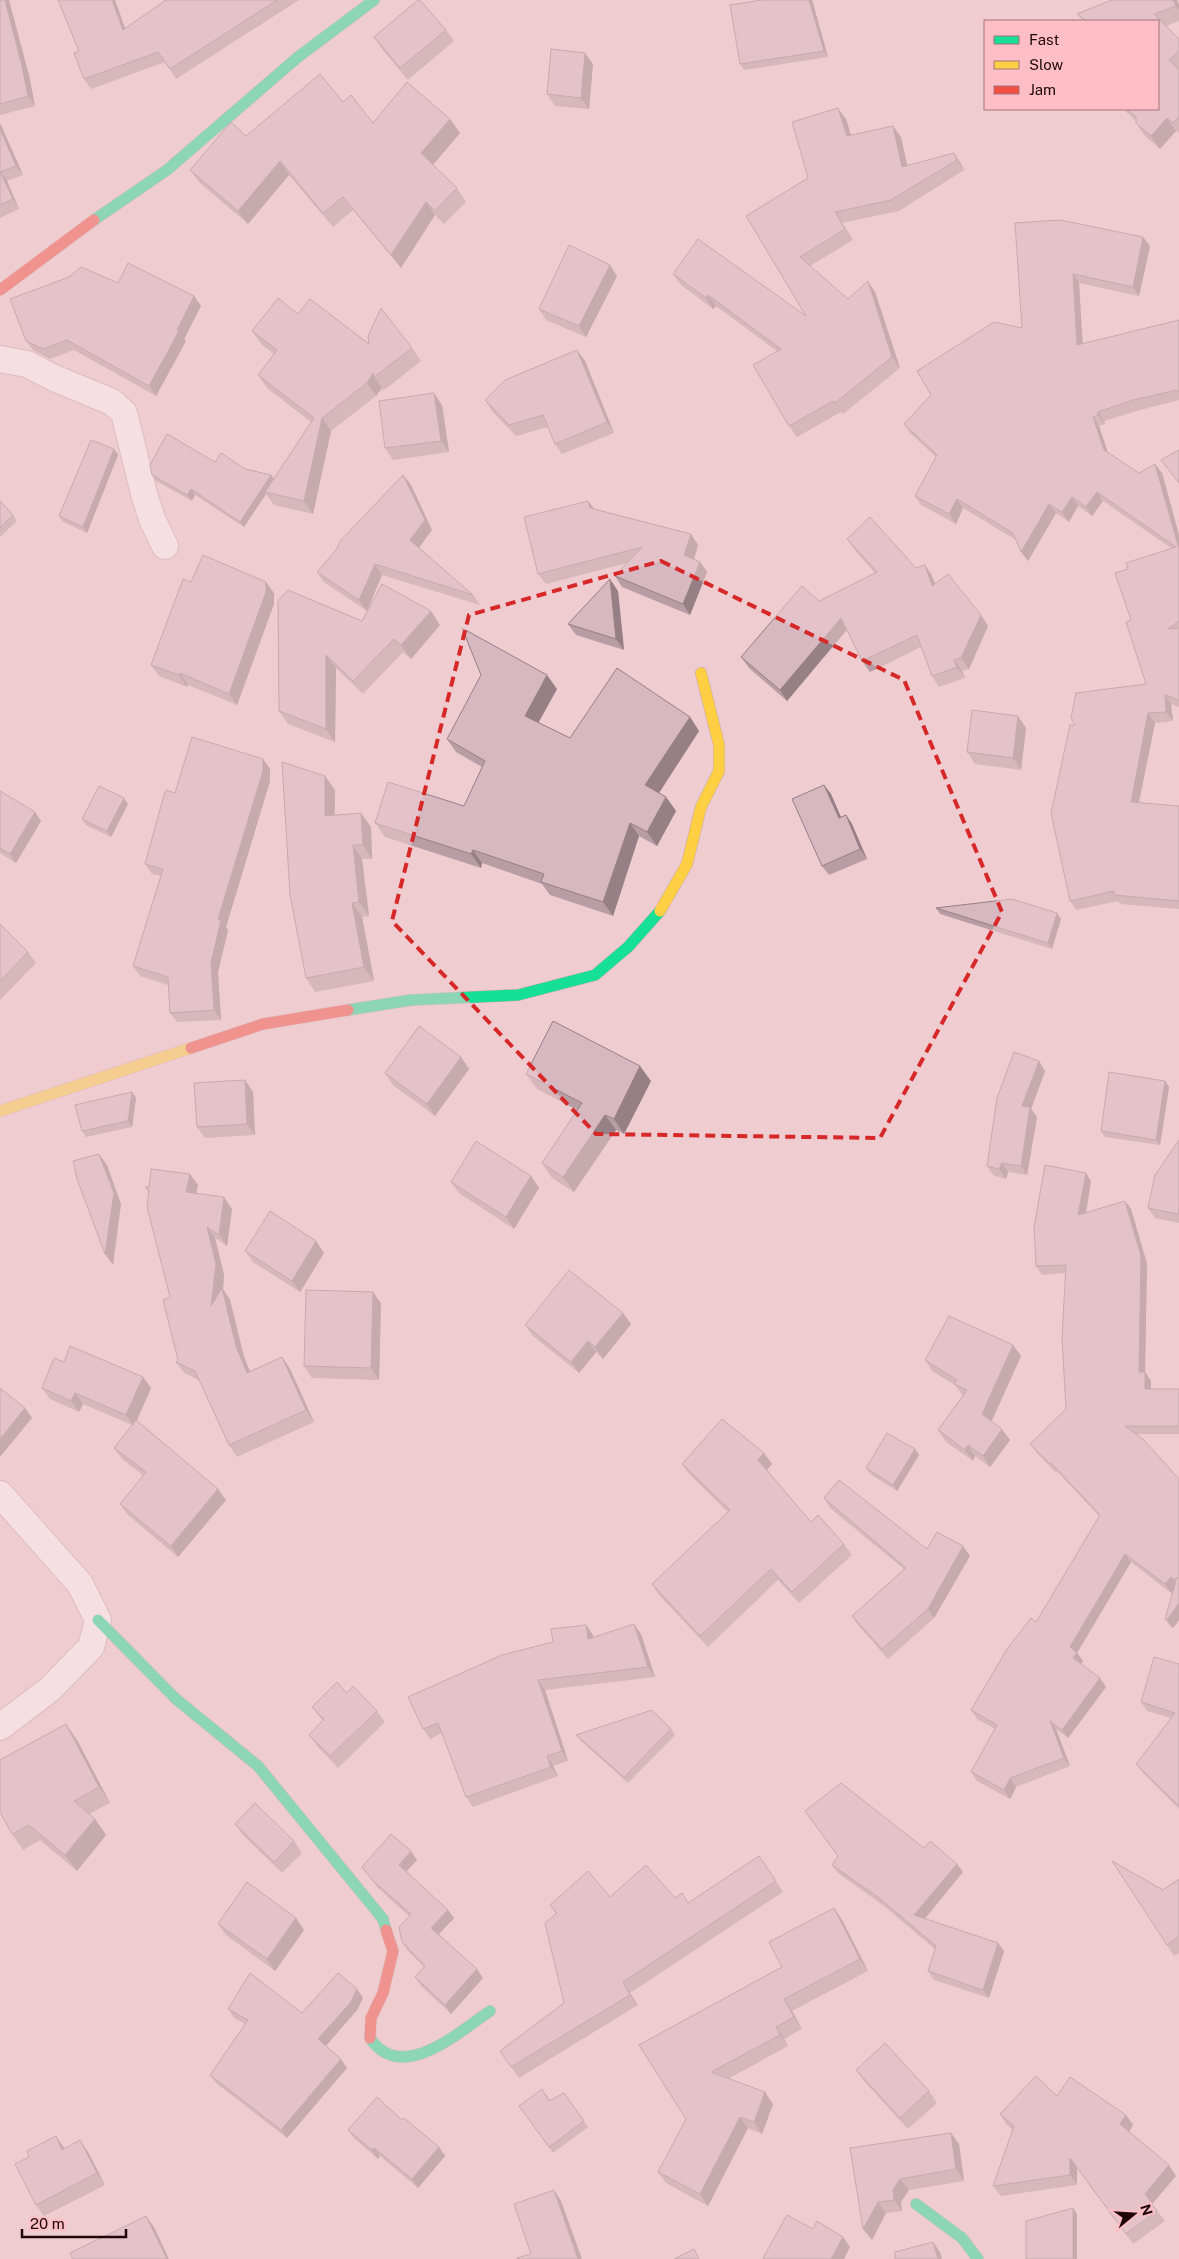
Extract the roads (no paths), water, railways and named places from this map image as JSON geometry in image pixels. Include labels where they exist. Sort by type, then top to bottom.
[{"type":"street","points":[[0,290],[60,243],[167,170],[298,57],[374,0]]},
{"type":"street","points":[[0,359],[27,364],[54,378],[112,402],[124,414],[152,520],[165,546]]},
{"type":"street","points":[[0,1111],[263,1024],[411,1000],[518,995],[595,975],[628,947],[657,916],[687,864],[701,806],[720,771],[720,745],[701,673]]},
{"type":"street","points":[[0,1494],[80,1584],[98,1620],[176,1699],[258,1766],[383,1919],[394,1951],[383,1993],[370,2018],[370,2039],[382,2052],[400,2059],[421,2052],[444,2043],[490,2011]]},
{"type":"street","points":[[0,1726],[50,1689],[91,1647],[98,1620]]},
{"type":"street","points":[[916,2204],[962,2238],[978,2259]]}]
